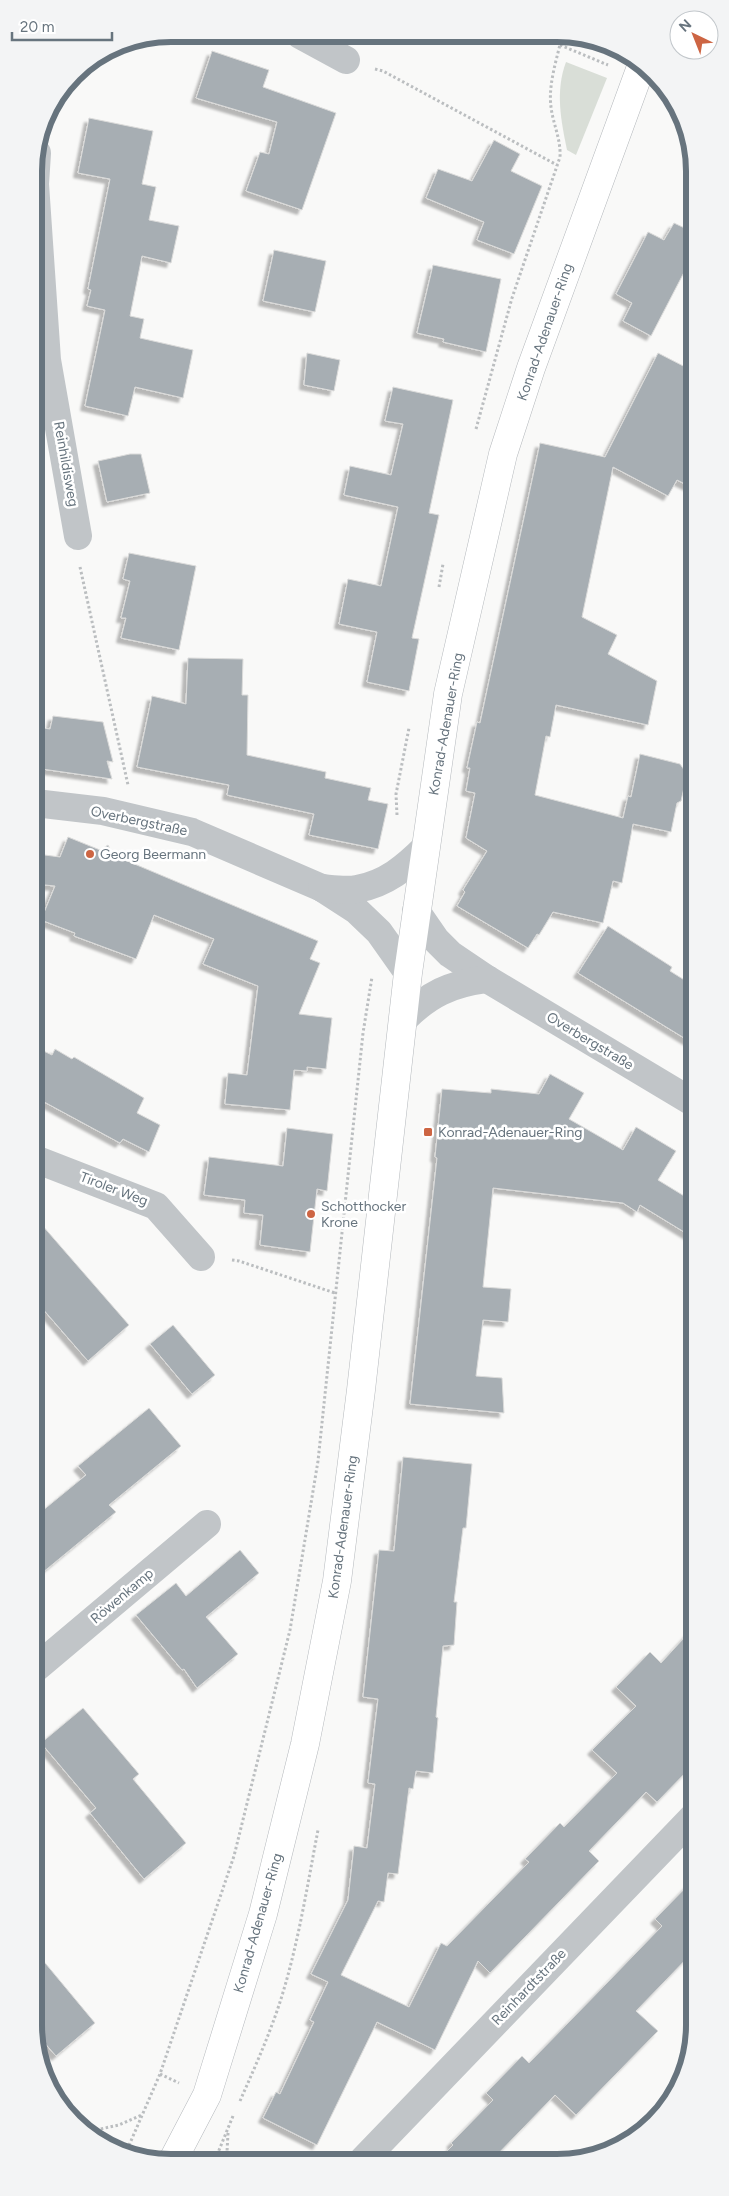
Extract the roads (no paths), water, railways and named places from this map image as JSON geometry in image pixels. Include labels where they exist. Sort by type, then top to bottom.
[{"type":"main road","name":"Konrad-Adenauer-Ring","points":[[176,2154],[210,2085],[263,1914],[308,1725],[337,1581],[361,1390],[408,973],[448,694],[504,454],[531,368],[639,72]]},
{"type":"street","points":[[314,43],[346,60]]},
{"type":"street","name":"Reinhildisweg","points":[[43,368],[78,536]]},
{"type":"street","name":"Overbergstraße","points":[[43,803],[103,811],[192,832],[322,888],[356,910],[379,932],[408,973]]},
{"type":"street","name":"Overbergstraße","points":[[322,888],[357,889],[387,880],[403,870],[426,847]]},
{"type":"street","name":"Overbergstraße","points":[[416,911],[436,940],[450,954],[686,1098]]},
{"type":"street","points":[[403,1020],[421,1002],[441,990],[464,982],[487,978]]},
{"type":"street","name":"Tiroler Weg","points":[[42,1162],[156,1206],[201,1258]]},
{"type":"street","name":"Röwenkamp","points":[[42,1663],[207,1524]]},
{"type":"street","name":"Reinhardtstraße","points":[[369,2154],[686,1824]]},
{"type":"place","name":"Georg Beermann","points":[[90,854]]},
{"type":"place","name":"Konrad-Adenauer-Ring","points":[[428,1132]]},
{"type":"place","name":"Schotthocker Krone","points":[[311,1214]]}]
